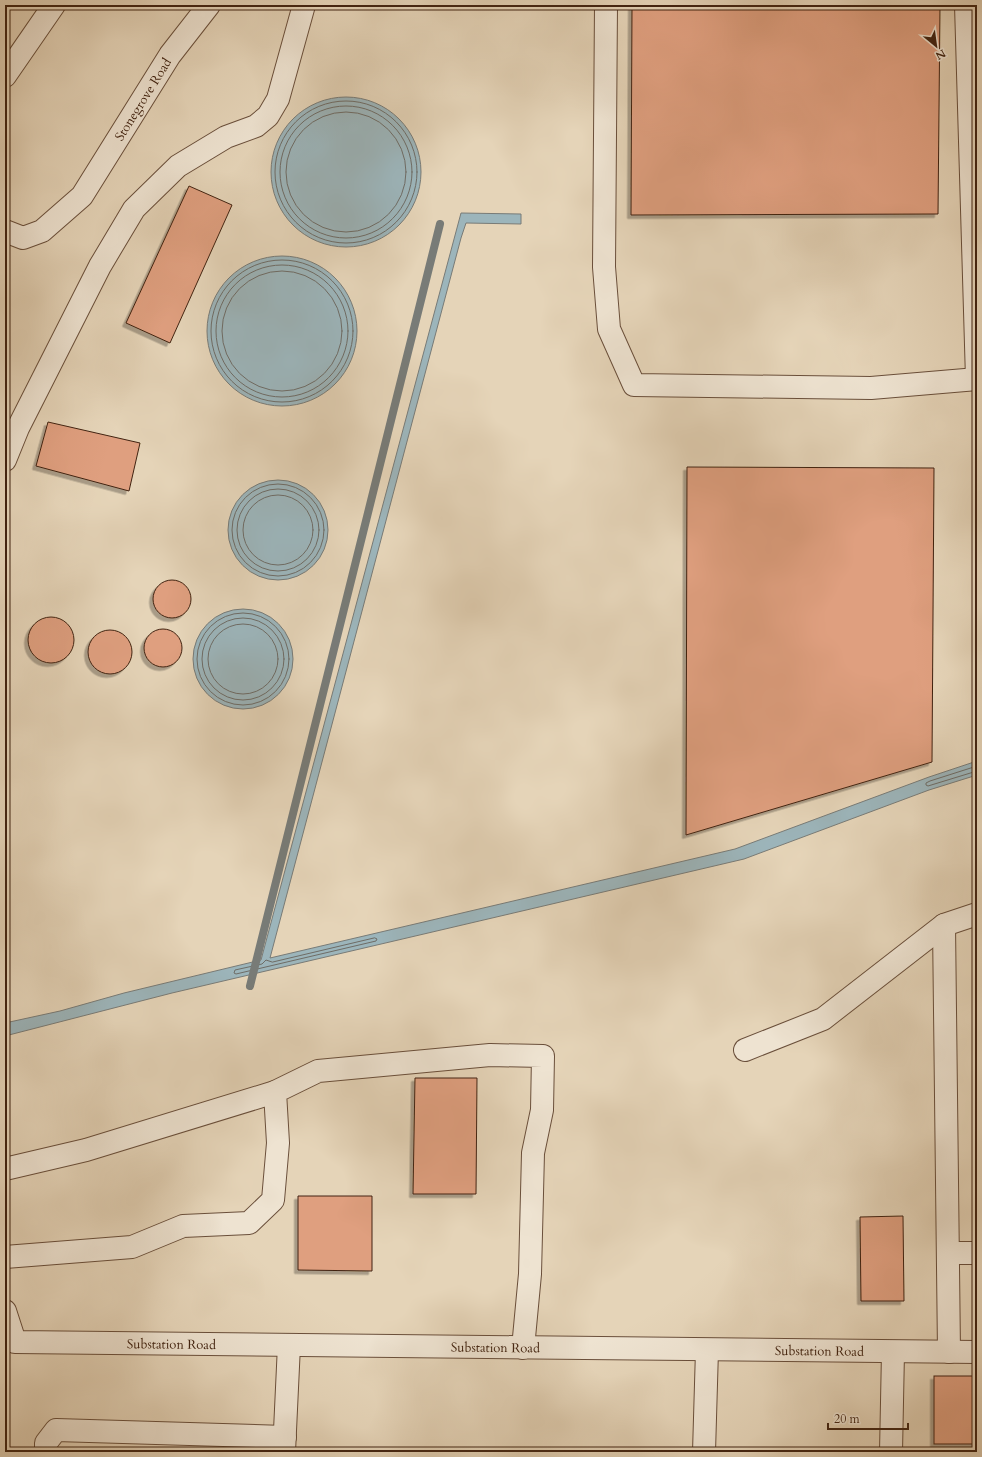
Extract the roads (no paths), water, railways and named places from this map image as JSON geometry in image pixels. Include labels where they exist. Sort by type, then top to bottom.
[{"type":"street","points":[[5,76],[54,5]]},
{"type":"street","name":"Stonegrove Road","points":[[5,231],[23,238],[42,231],[82,196],[170,55],[209,5]]},
{"type":"street","points":[[5,460],[18,428],[100,266],[134,209],[178,166],[226,137],[256,126],[268,116],[278,99],[304,5]]},
{"type":"street","points":[[606,5],[604,267],[609,329],[634,386],[871,388],[977,379],[966,5]]},
{"type":"street","points":[[745,1050],[823,1019],[944,925],[977,914]]},
{"type":"street","points":[[944,925],[949,1352]]},
{"type":"street","points":[[5,1169],[86,1150],[275,1092],[318,1071],[490,1054],[543,1056],[542,1110],[533,1153],[530,1274],[523,1348]]},
{"type":"street","points":[[5,1257],[132,1247],[183,1226],[249,1223],[273,1200],[278,1143],[275,1092]]},
{"type":"street","points":[[948,1253],[977,1253]]},
{"type":"street","name":"Substation Road","points":[[5,1311],[15,1342],[977,1352]]},
{"type":"street","points":[[46,1452],[46,1443],[56,1430],[285,1444],[289,1345]]},
{"type":"street","points":[[704,1452],[707,1350]]},
{"type":"street","points":[[891,1452],[893,1352]]},
{"type":"water","points":[[353,97],[382,105],[404,124],[413,136],[416,143],[420,157],[420,187],[413,208],[394,230],[382,239],[375,242],[361,246],[339,247],[310,239],[298,230],[283,214],[276,201],[272,187],[271,165],[279,136],[288,124],[304,109],[317,102],[331,98]]},
{"type":"water","points":[[461,213],[521,214],[521,224],[466,223],[270,958],[735,849],[929,777],[977,761],[977,775],[929,790],[744,859],[172,993],[5,1036],[5,1023],[60,1011],[124,993],[261,960]]},
{"type":"water","points":[[275,256],[289,256],[304,259],[317,265],[330,273],[340,283],[354,309],[357,331],[356,346],[351,360],[340,379],[330,389],[304,403],[289,406],[275,406],[260,403],[247,397],[234,389],[224,379],[210,353],[207,338],[207,324],[210,309],[216,296],[224,283],[234,273],[260,259]]},
{"type":"water","points":[[278,480],[297,484],[313,495],[324,511],[328,530],[324,549],[313,565],[297,576],[278,580],[259,576],[243,565],[232,549],[228,530],[232,511],[243,495],[259,484]]},
{"type":"water","points":[[243,609],[262,613],[278,624],[289,640],[293,659],[289,678],[278,694],[262,705],[243,709],[224,705],[208,694],[197,678],[193,659],[197,640],[208,624],[224,613]]},
{"type":"waterway","points":[[250,986],[440,224]]}]
